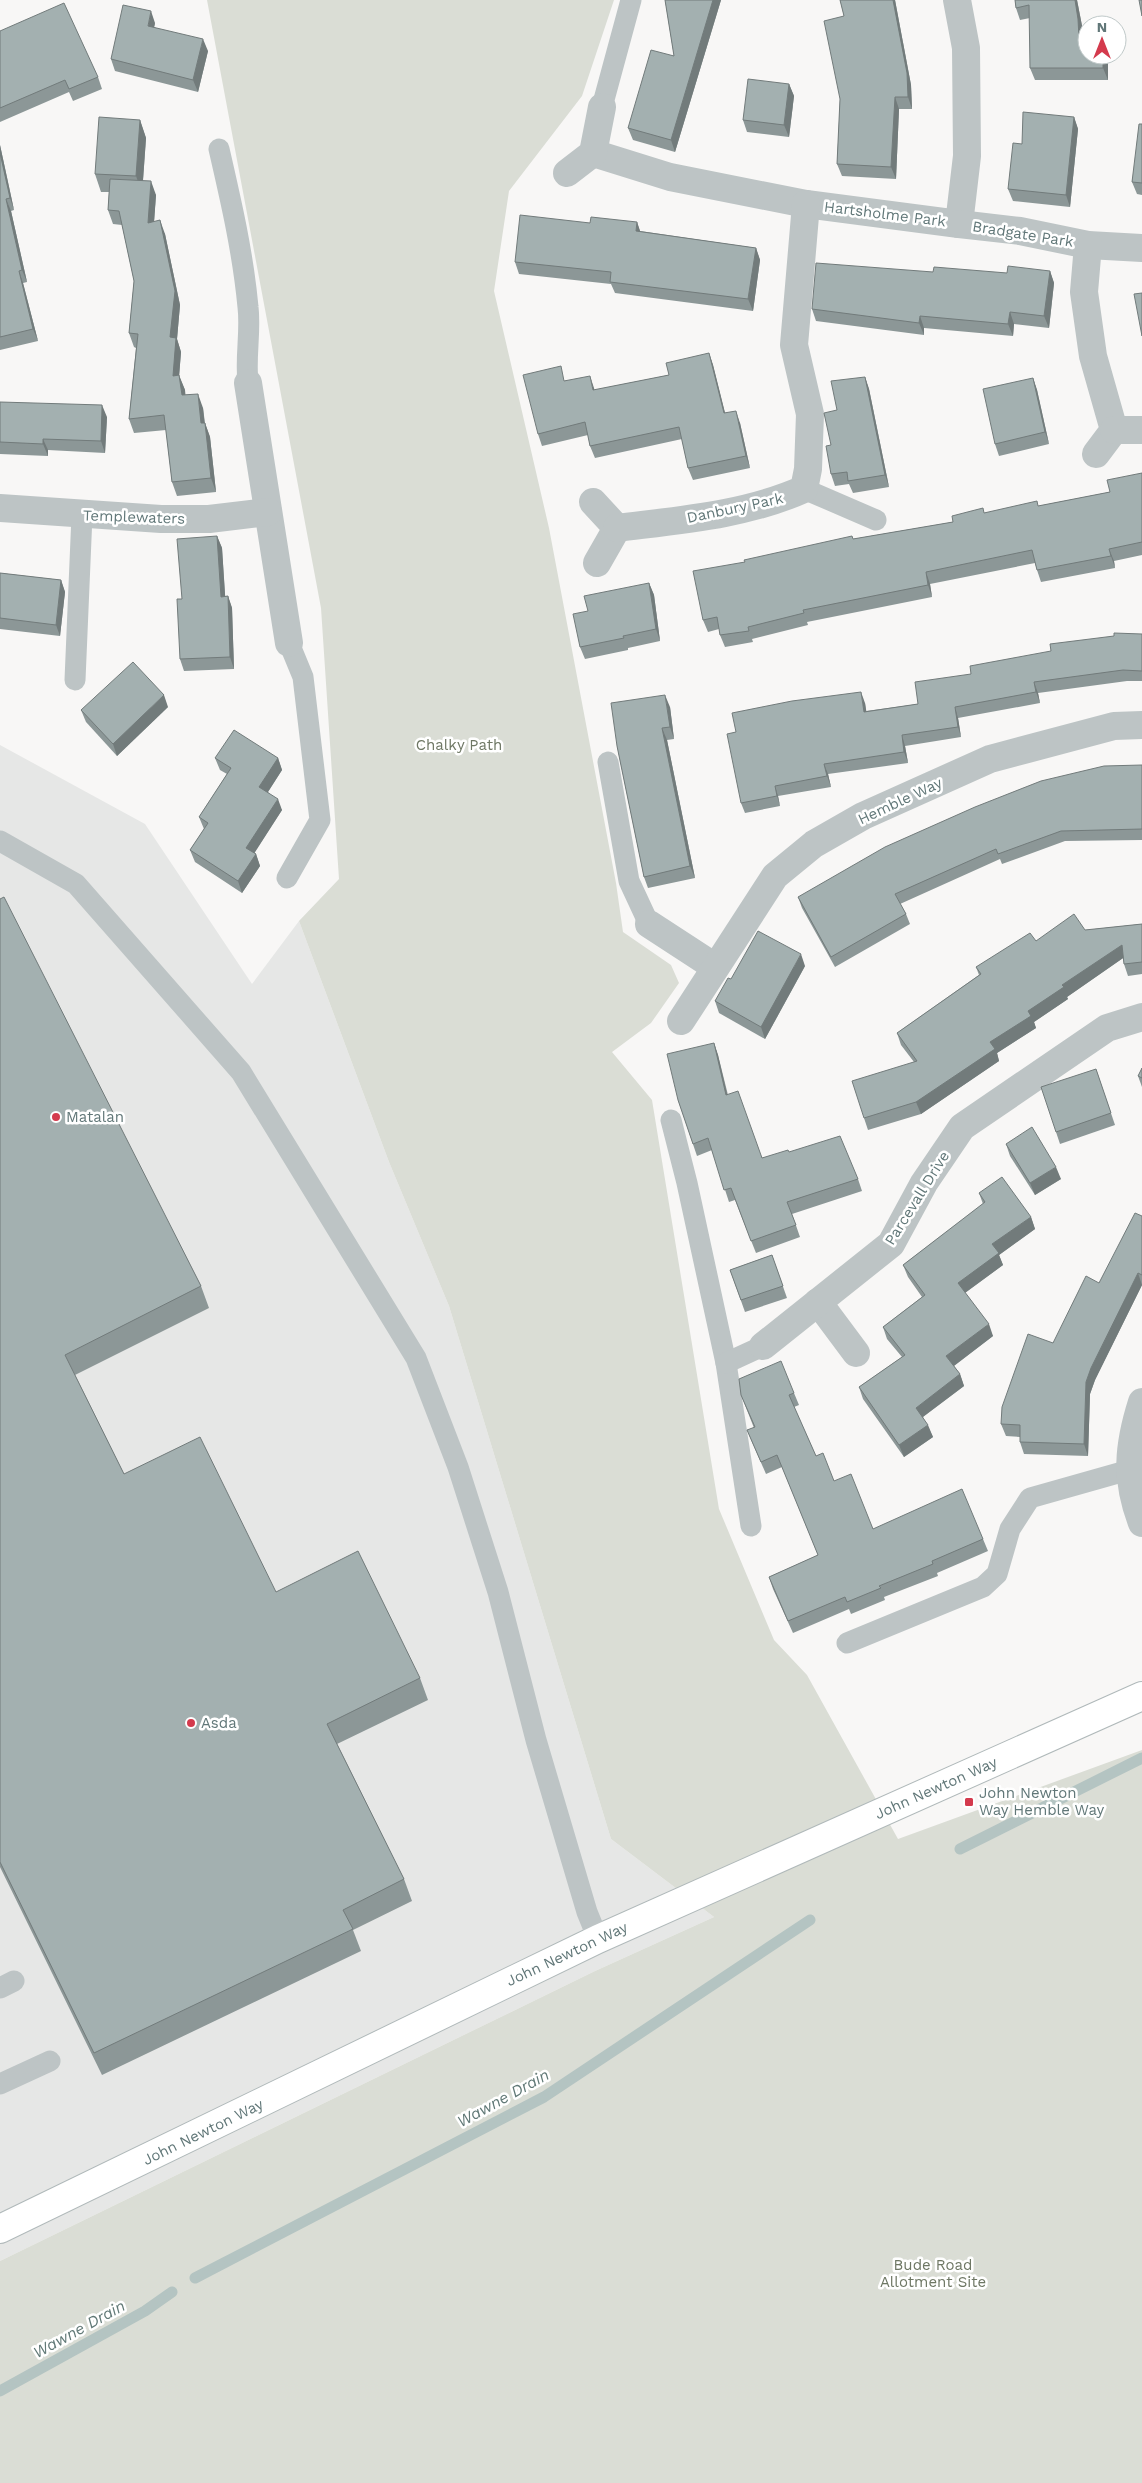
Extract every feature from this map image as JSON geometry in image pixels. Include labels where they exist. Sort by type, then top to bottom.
[{"type":"street","name":"Hartsholme Park","points":[[593,153],[670,177],[806,204],[958,224],[967,156],[966,48],[957,0]]},
{"type":"street","points":[[567,172],[593,153],[602,107]]},
{"type":"street","name":"Danbury Park","points":[[617,528],[702,517],[776,502],[804,489],[808,469],[810,414],[794,345],[806,204]]},
{"type":"street","name":"Bradgate Park","points":[[958,224],[1020,231],[1088,244],[1142,248]]},
{"type":"street","name":"Bradgate Park","points":[[1088,244],[1086,301],[1093,356],[1114,430]]},
{"type":"street","points":[[248,383],[290,643]]},
{"type":"street","points":[[1096,454],[1114,430],[1142,430]]},
{"type":"street","points":[[592,502],[617,528],[597,563]]},
{"type":"street","name":"Templewaters","points":[[0,508],[161,519],[200,519],[268,512]]},
{"type":"street","name":"Hemble Way","points":[[681,1020],[775,876],[822,840],[863,816],[990,759],[1114,726],[1142,725]]},
{"type":"street","points":[[649,924],[715,967]]},
{"type":"street","name":"Parcevall Drive","points":[[764,1346],[891,1244],[924,1183],[962,1127],[1107,1028],[1142,1017]]},
{"type":"street","points":[[818,1302],[856,1353]]},
{"type":"street","points":[[1140,1512],[1129,1470],[1132,1434],[1142,1402]]},
{"type":"street","name":"John Newton Way","points":[[0,2229],[598,1939],[1142,1696]]},
{"type":"lane","points":[[602,107],[631,0]]},
{"type":"lane","points":[[219,149],[236,220],[249,309],[246,361],[248,383]]},
{"type":"lane","points":[[804,489],[876,520]]},
{"type":"lane","points":[[74,680],[82,515]]},
{"type":"lane","points":[[287,878],[320,820],[303,677],[290,643]]},
{"type":"lane","points":[[608,762],[629,881],[649,924]]},
{"type":"lane","points":[[0,841],[76,884],[241,1072],[416,1358],[458,1467],[498,1592],[536,1740],[586,1912],[598,1939]]},
{"type":"lane","points":[[671,1120],[687,1183],[726,1363],[751,1526]]},
{"type":"lane","points":[[726,1363],[764,1346]]},
{"type":"lane","points":[[847,1643],[983,1587],[997,1574],[1010,1529],[1030,1498],[1129,1470]]},
{"type":"lane","points":[[0,2084],[50,2060]]},
{"type":"shaded area","points":[[0,745],[145,824],[252,984],[299,921],[389,1162],[449,1306],[611,1839],[714,1917],[595,1971],[0,2261]]},
{"type":"green space","points":[[207,0],[614,0],[582,96],[509,191],[494,291],[549,528],[616,883],[623,932],[671,965],[679,983],[651,1023],[612,1052],[652,1100],[719,1509],[774,1640],[807,1675],[898,1839],[1142,1750],[1142,2483],[0,2483],[0,2261],[595,1971],[714,1917],[611,1839],[449,1306],[389,1162],[299,921],[339,879],[321,608]]},
{"type":"building","points":[[665,0],[713,0],[671,140],[628,128],[651,50],[674,56]]},
{"type":"building","points":[[840,0],[893,0],[907,73],[908,97],[895,97],[891,167],[837,164],[840,99],[824,21],[844,16]]},
{"type":"building","points":[[1015,0],[1075,0],[1077,15],[1077,65],[1103,65],[1103,68],[1030,68],[1029,5],[1016,8]]},
{"type":"building","points":[[1139,0],[1142,0],[1142,16]]},
{"type":"building","points":[[64,3],[98,77],[69,89],[65,80],[0,108],[0,31]]},
{"type":"building","points":[[123,5],[151,11],[148,26],[203,39],[193,80],[111,59]]},
{"type":"building","points":[[748,79],[789,84],[784,125],[743,120]]},
{"type":"building","points":[[1023,112],[1074,117],[1066,195],[1008,189],[1013,143],[1022,144]]},
{"type":"building","points":[[99,117],[140,120],[136,176],[95,174]]},
{"type":"building","points":[[1139,124],[1142,124],[1142,183],[1132,182]]},
{"type":"building","points":[[0,153],[10,198],[6,199],[22,270],[19,271],[33,329],[0,337]]},
{"type":"building","points":[[110,179],[151,181],[148,223],[160,220],[175,291],[170,337],[176,338],[173,376],[179,375],[182,395],[198,394],[201,423],[205,423],[211,478],[172,482],[164,415],[129,419],[138,334],[129,333],[134,281],[119,211],[108,210]]},
{"type":"building","points":[[520,215],[590,223],[591,217],[637,222],[636,231],[756,248],[748,299],[610,282],[611,272],[515,262]]},
{"type":"building","points":[[816,263],[933,272],[934,267],[1007,273],[1008,266],[1050,271],[1044,316],[1010,312],[1008,324],[920,316],[919,323],[812,309]]},
{"type":"building","points":[[1142,293],[1142,336],[1134,294]]},
{"type":"building","points":[[709,353],[724,413],[736,411],[746,456],[688,468],[679,427],[590,446],[585,422],[538,434],[523,375],[561,366],[564,381],[590,376],[593,390],[669,375],[666,363]]},
{"type":"building","points":[[865,377],[885,475],[848,481],[847,472],[831,474],[826,446],[831,445],[824,413],[837,410],[831,381]]},
{"type":"building","points":[[1033,378],[1045,432],[995,444],[983,389]]},
{"type":"building","points":[[0,402],[102,405],[101,441],[43,439],[43,444],[0,442]]},
{"type":"building","points":[[1142,473],[1142,542],[1109,549],[1111,556],[1037,570],[1032,550],[926,572],[928,585],[803,610],[804,613],[748,627],[749,631],[720,635],[717,617],[703,620],[693,571],[745,562],[744,560],[852,536],[853,539],[953,522],[952,516],[983,508],[984,513],[1037,501],[1038,506],[1110,492],[1107,480]]},
{"type":"building","points":[[217,536],[221,597],[228,596],[230,657],[180,659],[177,599],[182,599],[177,539]]},
{"type":"building","points":[[0,573],[61,580],[56,625],[0,618]]},
{"type":"building","points":[[649,583],[656,629],[580,647],[573,614],[588,611],[584,596]]},
{"type":"building","points":[[1114,633],[1142,634],[1142,671],[1123,670],[1034,682],[1036,692],[955,707],[958,727],[902,735],[904,752],[824,764],[827,776],[775,786],[777,796],[741,803],[727,734],[736,732],[732,713],[792,701],[861,692],[864,712],[918,704],[915,682],[971,674],[970,666],[1051,651],[1050,644],[1114,636]]},
{"type":"building","points":[[133,662],[164,695],[113,744],[81,710]]},
{"type":"building","points":[[665,695],[670,727],[662,728],[690,866],[644,877],[617,746],[611,703]]},
{"type":"building","points":[[234,730],[278,758],[259,787],[278,799],[246,848],[256,854],[238,881],[190,850],[208,823],[199,817],[231,768],[215,758]]},
{"type":"building","points":[[1142,765],[1142,829],[1061,831],[998,854],[996,849],[895,894],[906,914],[831,957],[798,897],[885,847],[975,807],[1041,781],[1104,766]]},
{"type":"building","name":"Asda","points":[[4,897],[201,1286],[65,1355],[124,1474],[200,1437],[276,1592],[358,1551],[420,1678],[327,1724],[404,1879],[343,1910],[353,1929],[94,2053],[0,1862],[0,899]]},
{"type":"building","points":[[1074,914],[1085,930],[1142,924],[1142,962],[1124,964],[1122,945],[1062,985],[1064,987],[1028,1011],[1031,1016],[990,1042],[995,1049],[916,1102],[864,1118],[852,1081],[917,1061],[897,1033],[981,974],[976,967],[1030,933],[1036,941]]},
{"type":"building","points":[[758,931],[801,954],[761,1027],[715,1001],[728,978],[731,979]]},
{"type":"building","points":[[714,1043],[726,1095],[738,1091],[762,1158],[788,1150],[789,1152],[840,1136],[858,1179],[787,1202],[796,1225],[751,1241],[731,1188],[724,1190],[708,1138],[693,1144],[678,1100],[667,1054]]},
{"type":"building","points":[[1142,1068],[1142,1078],[1138,1076]]},
{"type":"building","points":[[1096,1069],[1111,1113],[1056,1132],[1041,1087]]},
{"type":"building","points":[[1032,1127],[1056,1167],[1030,1183],[1006,1144]]},
{"type":"building","points":[[1002,1177],[1031,1217],[992,1244],[999,1253],[958,1283],[989,1324],[946,1356],[960,1374],[916,1408],[928,1425],[899,1445],[859,1387],[905,1355],[883,1327],[925,1295],[903,1265],[985,1202],[979,1193]]},
{"type":"building","points":[[1135,1213],[1142,1216],[1142,1275],[1138,1273],[1091,1368],[1086,1382],[1084,1444],[1020,1442],[1020,1425],[1001,1424],[1002,1407],[1028,1334],[1053,1343],[1086,1276],[1099,1283]]},
{"type":"building","points":[[772,1255],[783,1286],[741,1300],[730,1270]]},
{"type":"building","points":[[781,1361],[794,1393],[789,1395],[816,1456],[823,1453],[834,1481],[851,1474],[873,1529],[962,1489],[983,1539],[932,1561],[933,1564],[879,1586],[881,1588],[847,1602],[845,1597],[788,1621],[769,1577],[818,1555],[777,1455],[761,1462],[747,1430],[755,1427],[741,1395],[739,1379]]},
{"type":"waterway","name":"Wawne Drain","points":[[960,1849],[1142,1758]]},
{"type":"waterway","name":"Wawne Drain","points":[[195,2278],[544,2097],[810,1920]]},
{"type":"waterway","name":"Wawne Drain","points":[[0,2391],[145,2311],[172,2292]]},
{"type":"place","name":"Matalan","points":[[56,1117]]},
{"type":"place","name":"Asda","points":[[191,1723]]},
{"type":"place","name":"John Newton Way Hemble Way","points":[[969,1802]]},
{"type":"park label","name":"Chalky Path","points":[[459,745]]},
{"type":"park label","name":"Bude Road Allotment Site","points":[[933,2274]]}]
